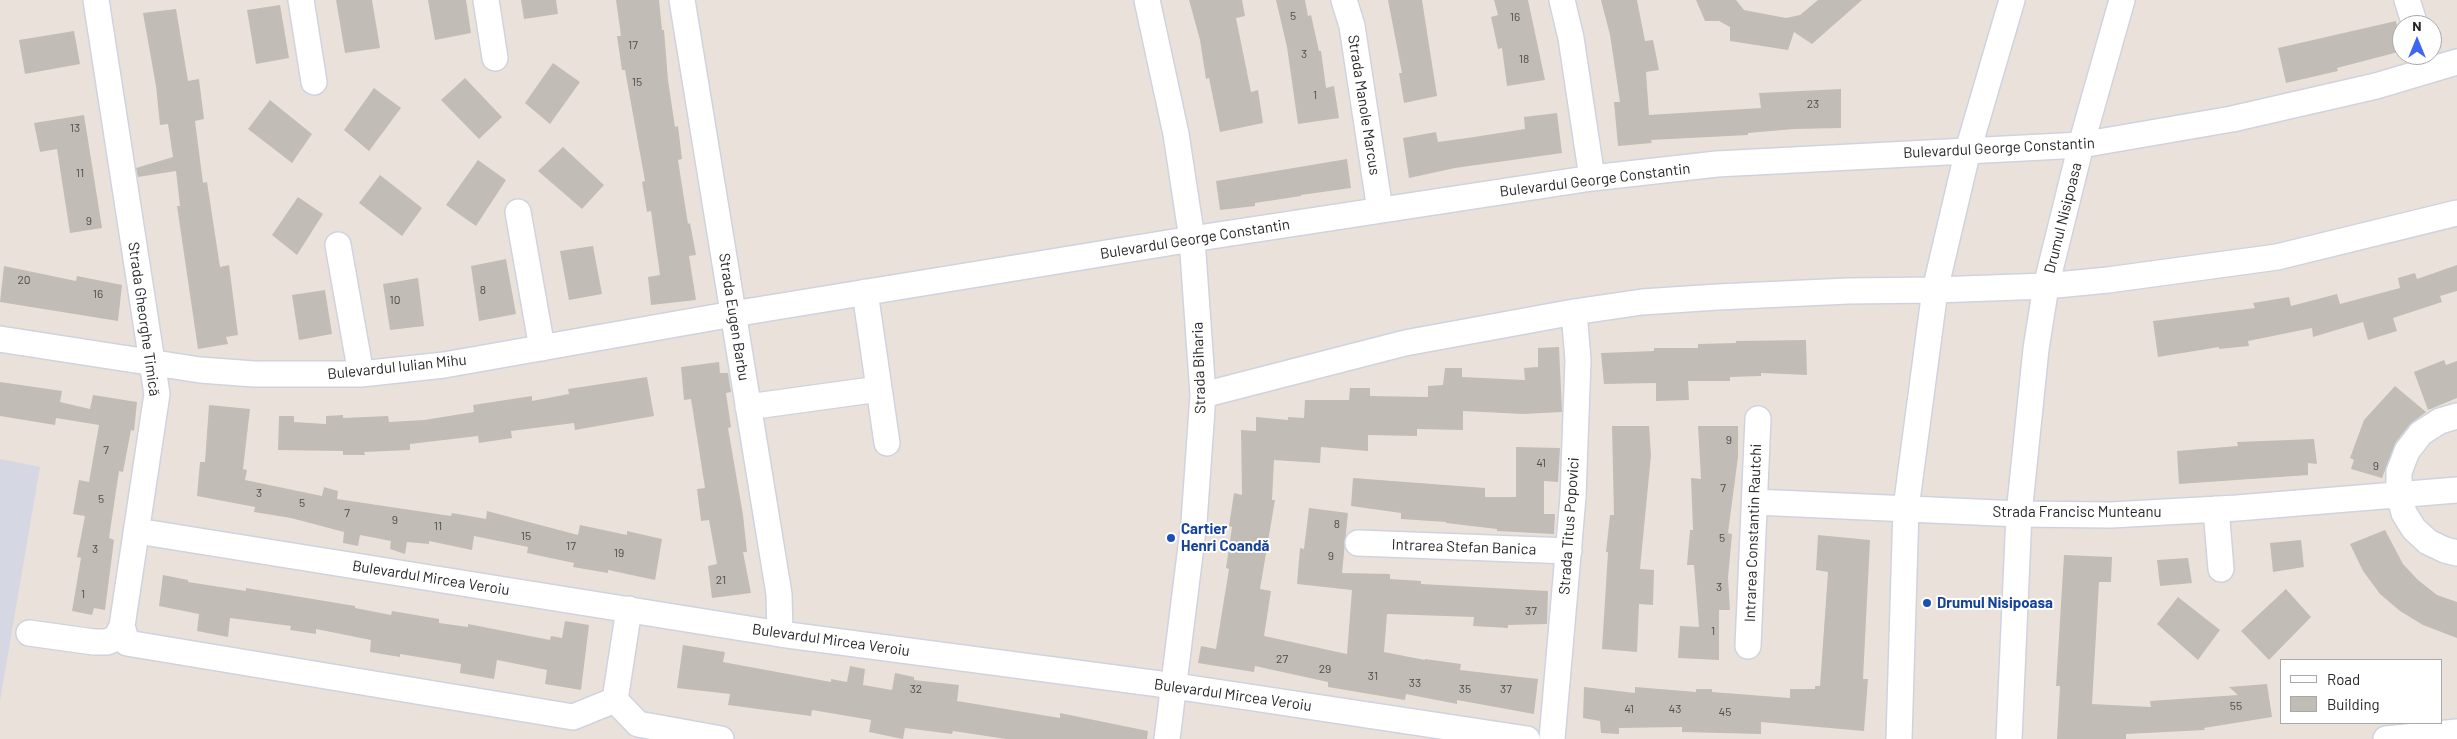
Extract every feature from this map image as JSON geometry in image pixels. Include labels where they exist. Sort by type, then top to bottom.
[{"type":"street","name":"Strada Gheorghe Timică","points":[[96,0],[157,394],[122,626]]},
{"type":"street","points":[[301,0],[314,82]]},
{"type":"street","points":[[486,0],[495,58]]},
{"type":"street","name":"Strada Eugen Barbu","points":[[682,0],[779,594],[780,634]]},
{"type":"street","name":"Strada Biharia","points":[[1147,0],[1176,134],[1192,239],[1203,395],[1194,522],[1168,739]]},
{"type":"street","name":"Strada Manole Marcus","points":[[1344,0],[1352,26],[1380,210]]},
{"type":"street","points":[[1562,0],[1571,38],[1592,178]]},
{"type":"street","points":[[1900,739],[1906,508],[1935,290],[1968,150],[2012,0]]},
{"type":"street","name":"Drumul Nisipoasa","points":[[2008,739],[2019,514],[2029,404],[2046,286],[2081,145],[2122,0]]},
{"type":"street","points":[[2407,0],[2412,15]]},
{"type":"street","name":"Bulevardul George Constantin","points":[[2442,62],[2457,62]]},
{"type":"street","name":"Bulevardul George Constantin","points":[[733,314],[1192,239],[1592,178],[1717,164],[2081,145],[2232,119],[2376,86],[2423,65]]},
{"type":"street","points":[[518,212],[542,348]]},
{"type":"street","points":[[1203,395],[1345,356],[1405,343],[1574,312],[1642,302],[1848,291],[2046,286],[2108,280],[2277,257],[2457,213]]},
{"type":"street","points":[[338,245],[361,374]]},
{"type":"street","points":[[865,292],[887,443]]},
{"type":"street","name":"Strada Titus Popovici","points":[[1552,739],[1570,551],[1578,360],[1574,312]]},
{"type":"street","name":"Bulevardul Iulian Mihu","points":[[0,339],[200,370],[254,374],[361,374],[444,364],[733,314]]},
{"type":"street","points":[[748,407],[879,389]]},
{"type":"street","points":[[2457,416],[2440,421],[2421,433],[2407,451],[2399,472],[2398,494],[2404,513],[2414,529],[2428,542],[2445,550],[2457,552]]},
{"type":"street","name":"Intrarea Constantin Rautchi","points":[[1748,646],[1758,419]]},
{"type":"street","name":"Strada Francisc Munteanu","points":[[1755,502],[2019,514],[2111,515],[2216,509],[2457,490]]},
{"type":"street","points":[[2216,509],[2221,568]]},
{"type":"street","name":"Bulevardul Mircea Veroiu","points":[[137,531],[780,634],[1175,686],[1527,739]]},
{"type":"street","name":"Intrarea Stefan Banica","points":[[1358,543],[1570,551]]},
{"type":"street","points":[[614,700],[629,609]]},
{"type":"street","points":[[122,626],[127,643],[573,717],[614,700]]},
{"type":"street","points":[[29,633],[107,642],[116,638],[122,626]]},
{"type":"street","points":[[614,700],[638,724],[721,739]]},
{"type":"street","points":[[2386,739],[2457,732]]},
{"type":"shaded area","points":[[0,459],[40,467],[0,701]]},
{"type":"building","points":[[336,0],[372,0],[380,48],[345,53]]},
{"type":"building","points":[[428,0],[466,0],[471,33],[435,40]]},
{"type":"building","points":[[521,0],[556,0],[558,14],[524,19]]},
{"type":"building","points":[[616,0],[659,0],[662,30],[664,30],[668,80],[675,127],[678,126],[682,159],[678,160],[688,224],[690,223],[696,255],[689,256],[696,300],[651,305],[648,277],[660,275],[651,211],[647,212],[642,182],[645,181],[625,70],[622,70],[617,36],[621,36]]},
{"type":"building","points":[[1189,0],[1242,0],[1245,16],[1236,18],[1251,92],[1258,90],[1263,123],[1220,132],[1209,78],[1206,79],[1200,40]]},
{"type":"building","points":[[1276,0],[1305,0],[1308,16],[1311,15],[1319,51],[1321,51],[1326,88],[1334,86],[1339,118],[1298,124],[1287,47]]},
{"type":"building","points":[[1388,0],[1422,0],[1437,96],[1404,103],[1399,73],[1402,73]]},
{"type":"building","points":[[1494,0],[1528,0],[1545,80],[1507,86],[1502,48],[1498,49],[1491,17],[1498,15]]},
{"type":"building","points":[[1601,0],[1637,0],[1645,41],[1653,40],[1659,70],[1646,72],[1649,115],[1761,108],[1759,93],[1841,89],[1841,128],[1794,129],[1748,133],[1748,135],[1651,140],[1652,143],[1618,146],[1614,102],[1620,102],[1610,35]]},
{"type":"building","points":[[1696,0],[1736,0],[1744,10],[1786,18],[1800,15],[1818,0],[1862,0],[1812,44],[1794,32],[1788,50],[1730,41],[1730,27],[1719,21],[1705,21]]},
{"type":"building","points":[[280,5],[289,58],[256,64],[247,10]]},
{"type":"building","points":[[176,9],[188,81],[199,79],[204,119],[195,121],[203,183],[207,182],[220,267],[229,265],[238,335],[226,337],[228,344],[198,349],[177,206],[180,206],[176,171],[138,177],[136,168],[173,157],[168,124],[160,125],[156,86],[143,13]]},
{"type":"building","points":[[2392,22],[2392,54],[2337,68],[2338,71],[2286,83],[2278,48]]},
{"type":"building","points":[[74,31],[80,64],[25,74],[19,40]]},
{"type":"building","points":[[553,63],[580,82],[550,124],[525,103]]},
{"type":"building","points":[[465,78],[502,117],[479,139],[441,100]]},
{"type":"building","points":[[374,88],[401,108],[369,151],[344,130]]},
{"type":"building","points":[[270,100],[312,134],[292,163],[248,129]]},
{"type":"building","points":[[1557,113],[1562,153],[1455,168],[1409,178],[1403,138],[1436,132],[1438,142],[1525,129],[1524,117]]},
{"type":"building","points":[[84,115],[102,228],[70,233],[57,149],[40,152],[34,123]]},
{"type":"building","points":[[563,147],[604,185],[582,209],[538,171]]},
{"type":"building","points":[[1347,159],[1351,188],[1255,203],[1255,206],[1220,210],[1216,181]]},
{"type":"building","points":[[478,160],[506,180],[476,226],[446,205]]},
{"type":"building","points":[[380,175],[422,208],[402,236],[359,203]]},
{"type":"building","points":[[298,197],[323,214],[297,255],[272,235]]},
{"type":"building","points":[[593,246],[602,294],[569,300],[560,251]]},
{"type":"building","points":[[506,259],[516,314],[479,321],[471,266]]},
{"type":"building","points":[[2457,265],[2457,291],[2440,296],[2442,302],[2393,318],[2397,331],[2368,340],[2363,322],[2313,337],[2312,328],[2248,341],[2249,346],[2219,349],[2219,347],[2158,357],[2153,321],[2255,308],[2253,303],[2289,297],[2291,306],[2337,294],[2340,304],[2400,288],[2398,278],[2415,273],[2417,279]]},
{"type":"building","points":[[4,266],[76,281],[77,276],[122,285],[118,321],[0,302]]},
{"type":"building","points":[[418,278],[424,326],[390,330],[383,284]]},
{"type":"building","points":[[325,290],[332,334],[299,340],[292,295]]},
{"type":"building","points":[[1806,340],[1807,375],[1761,373],[1761,376],[1730,377],[1730,381],[1688,381],[1689,400],[1656,401],[1656,383],[1604,384],[1601,353],[1654,351],[1654,348],[1698,348],[1698,344],[1736,343],[1736,341]]},
{"type":"building","points":[[1559,347],[1562,412],[1523,414],[1463,411],[1463,430],[1417,429],[1417,436],[1368,435],[1368,451],[1321,447],[1320,463],[1274,460],[1272,500],[1275,500],[1260,589],[1271,591],[1264,636],[1347,654],[1352,590],[1297,584],[1300,548],[1304,549],[1309,508],[1348,513],[1342,573],[1390,574],[1390,579],[1421,581],[1421,584],[1548,591],[1547,624],[1508,625],[1508,628],[1473,626],[1474,617],[1387,614],[1384,652],[1425,660],[1461,664],[1460,670],[1538,679],[1534,714],[1457,700],[1457,704],[1406,694],[1405,700],[1328,687],[1328,682],[1255,666],[1254,672],[1198,663],[1201,646],[1216,649],[1229,569],[1226,568],[1232,527],[1229,526],[1234,493],[1242,495],[1241,430],[1256,431],[1256,417],[1288,420],[1288,417],[1304,418],[1305,400],[1349,400],[1350,388],[1370,388],[1370,396],[1428,397],[1428,386],[1443,385],[1445,368],[1462,368],[1462,377],[1525,380],[1524,368],[1538,367],[1538,348]]},
{"type":"building","points":[[2444,360],[2446,365],[2457,361],[2457,398],[2428,410],[2414,372]]},
{"type":"building","points":[[719,362],[720,373],[728,373],[731,392],[726,393],[731,427],[728,428],[743,515],[747,552],[743,552],[751,593],[712,598],[708,566],[717,564],[709,520],[701,521],[697,489],[705,488],[691,399],[684,400],[681,367]]},
{"type":"building","points":[[647,377],[654,416],[575,430],[574,423],[511,431],[512,438],[479,443],[478,436],[410,444],[410,450],[364,452],[365,455],[343,455],[343,451],[278,450],[279,416],[294,416],[294,422],[326,424],[326,416],[343,415],[343,418],[388,416],[389,422],[424,420],[474,412],[473,405],[532,396],[532,401],[569,394],[568,389]]},
{"type":"building","points":[[0,382],[62,391],[60,402],[90,409],[93,395],[137,402],[134,431],[131,430],[123,472],[119,471],[109,538],[114,540],[105,610],[94,608],[92,615],[72,611],[81,558],[77,557],[85,516],[73,514],[79,480],[89,482],[99,425],[56,418],[55,425],[0,416]]},
{"type":"building","points":[[2395,386],[2426,412],[2410,424],[2396,442],[2382,478],[2351,469],[2354,460],[2350,458],[2364,420]]},
{"type":"building","points":[[209,405],[250,409],[243,469],[247,470],[245,480],[322,496],[324,487],[338,491],[337,499],[451,516],[452,513],[486,519],[487,511],[578,535],[580,525],[627,535],[627,531],[662,539],[655,580],[608,570],[608,573],[573,567],[574,563],[527,553],[528,547],[474,536],[472,550],[429,541],[429,544],[407,542],[405,554],[390,549],[391,541],[360,535],[358,546],[343,543],[344,532],[291,518],[254,512],[255,507],[197,496],[200,462],[205,462]]},
{"type":"building","points":[[1612,426],[1649,426],[1651,455],[1640,569],[1654,570],[1653,605],[1639,604],[1637,652],[1602,649],[1608,552],[1606,552],[1610,515],[1614,515]]},
{"type":"building","points":[[1698,426],[1738,426],[1738,457],[1728,533],[1732,534],[1728,578],[1730,610],[1719,610],[1719,660],[1678,658],[1680,626],[1699,627],[1694,565],[1687,565],[1690,530],[1693,530],[1691,478],[1701,479]]},
{"type":"building","points":[[2314,439],[2317,464],[2308,463],[2308,475],[2179,484],[2177,451],[2238,446],[2237,442]]},
{"type":"building","points":[[1516,447],[1560,448],[1558,482],[1544,481],[1544,514],[1555,514],[1554,534],[1497,531],[1497,529],[1446,522],[1401,519],[1401,513],[1351,506],[1353,478],[1485,488],[1485,497],[1516,497]]},
{"type":"building","points":[[2385,530],[2403,564],[2418,580],[2437,595],[2457,602],[2457,638],[2423,625],[2400,611],[2380,594],[2363,571],[2350,544]]},
{"type":"building","points":[[1818,535],[1870,540],[1863,679],[1868,679],[1864,731],[1761,722],[1761,734],[1682,732],[1682,727],[1619,728],[1619,734],[1601,733],[1600,721],[1583,718],[1584,687],[1635,693],[1635,687],[1696,692],[1696,689],[1712,689],[1712,692],[1790,698],[1790,689],[1815,689],[1815,686],[1820,686],[1828,572],[1816,570]]},
{"type":"building","points":[[2301,540],[2304,567],[2273,572],[2270,543]]},
{"type":"building","points":[[2064,555],[2112,557],[2111,582],[2099,582],[2092,704],[2151,707],[2150,701],[2238,695],[2229,687],[2267,684],[2272,717],[2204,728],[2205,730],[2126,734],[2126,739],[2057,739],[2060,686],[2056,686]]},
{"type":"building","points":[[2188,558],[2192,583],[2160,586],[2157,560]]},
{"type":"building","points":[[163,575],[188,580],[188,582],[246,591],[246,588],[355,606],[355,608],[391,615],[392,611],[439,619],[439,623],[468,627],[468,624],[550,640],[551,636],[562,638],[565,621],[589,625],[581,690],[545,684],[547,670],[497,660],[494,679],[460,673],[461,664],[400,654],[400,657],[370,652],[371,640],[316,629],[316,634],[290,630],[291,626],[230,618],[228,637],[197,631],[199,614],[159,606]]},
{"type":"building","points":[[2286,589],[2311,617],[2269,660],[2241,631]]},
{"type":"building","points":[[2178,597],[2220,630],[2198,660],[2157,624]]},
{"type":"building","points":[[683,645],[725,652],[723,662],[831,682],[831,679],[847,682],[850,666],[865,669],[863,685],[892,690],[895,673],[914,677],[914,680],[959,685],[957,701],[1060,718],[1060,713],[1148,731],[1147,739],[1006,739],[953,731],[952,734],[905,728],[903,739],[869,732],[871,720],[812,710],[811,716],[728,705],[730,694],[677,688]]},
{"type":"place","name":"Cartier Henri Coandă","points":[[1171,538]]},
{"type":"place","name":"Drumul Nisipoasa","points":[[1927,603]]}]
